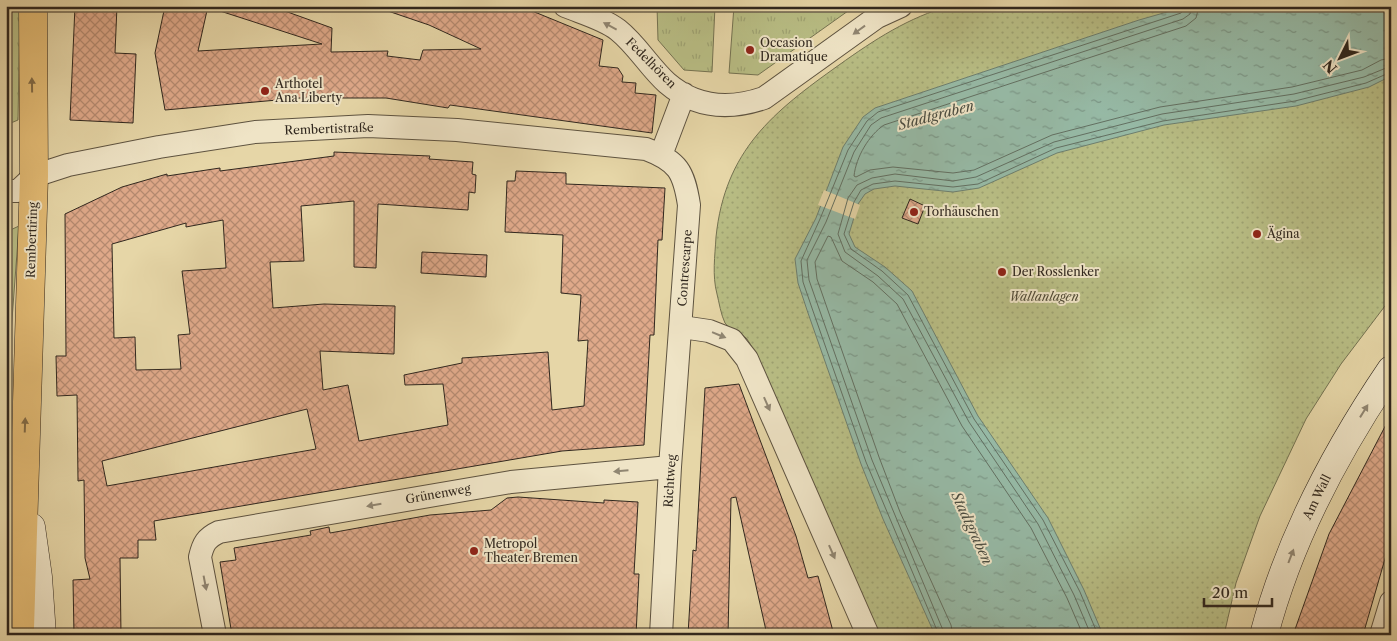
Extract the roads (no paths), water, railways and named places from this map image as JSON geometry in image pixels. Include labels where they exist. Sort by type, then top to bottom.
[{"type":"main road","name":"Rembertiring","points":[[27,632],[23,474],[34,176],[33,6]]},
{"type":"main road","name":"Am Wall","points":[[1264,635],[1272,605],[1308,512],[1362,413],[1391,370]]},
{"type":"street","name":"Fedelhören","points":[[566,6],[616,28],[638,48],[667,83],[684,94]]},
{"type":"street","points":[[661,155],[684,94],[709,105],[724,106],[746,105],[764,98],[877,17],[901,6]]},
{"type":"street","name":"Rembertistraße","points":[[6,192],[18,192],[34,176],[68,165],[130,152],[256,132],[368,126],[457,130],[646,149],[661,155]]},
{"type":"street","name":"Contrescarpe","points":[[661,155],[672,162],[682,173],[689,204],[682,327]]},
{"type":"street","points":[[682,327],[709,331],[732,340],[747,359],[868,635]]},
{"type":"street","name":"Richtweg","points":[[661,635],[670,467],[682,327]]},
{"type":"street","name":"Grünenweg","points":[[215,635],[200,557],[202,546],[208,537],[219,532],[511,482],[670,467]]},
{"type":"street","points":[[1381,635],[1391,602]]},
{"type":"water","name":"Stadtgraben","points":[[1188,6],[1391,6],[1391,76],[1369,87],[1296,106],[1164,125],[1057,153],[979,188],[953,192],[895,186],[874,189],[865,194],[858,204],[849,234],[855,247],[885,267],[912,291],[978,416],[1048,518],[1084,590],[1103,635],[935,635],[883,519],[861,464],[798,283],[795,259],[816,218],[843,147],[863,117],[875,108],[1139,20]]},
{"type":"place","name":"Occasion Dramatique","points":[[750,50]]},
{"type":"place","name":"Arthotel Ana Liberty","points":[[265,91]]},
{"type":"place","name":"Torhäuschen","points":[[914,212]]},
{"type":"place","name":"Ägina","points":[[1257,234]]},
{"type":"place","name":"Der Rosslenker","points":[[1002,272]]},
{"type":"place","name":"Metropol Theater Bremen","points":[[474,551]]},
{"type":"park label","name":"Wallanlagen","points":[[1044,297]]}]
